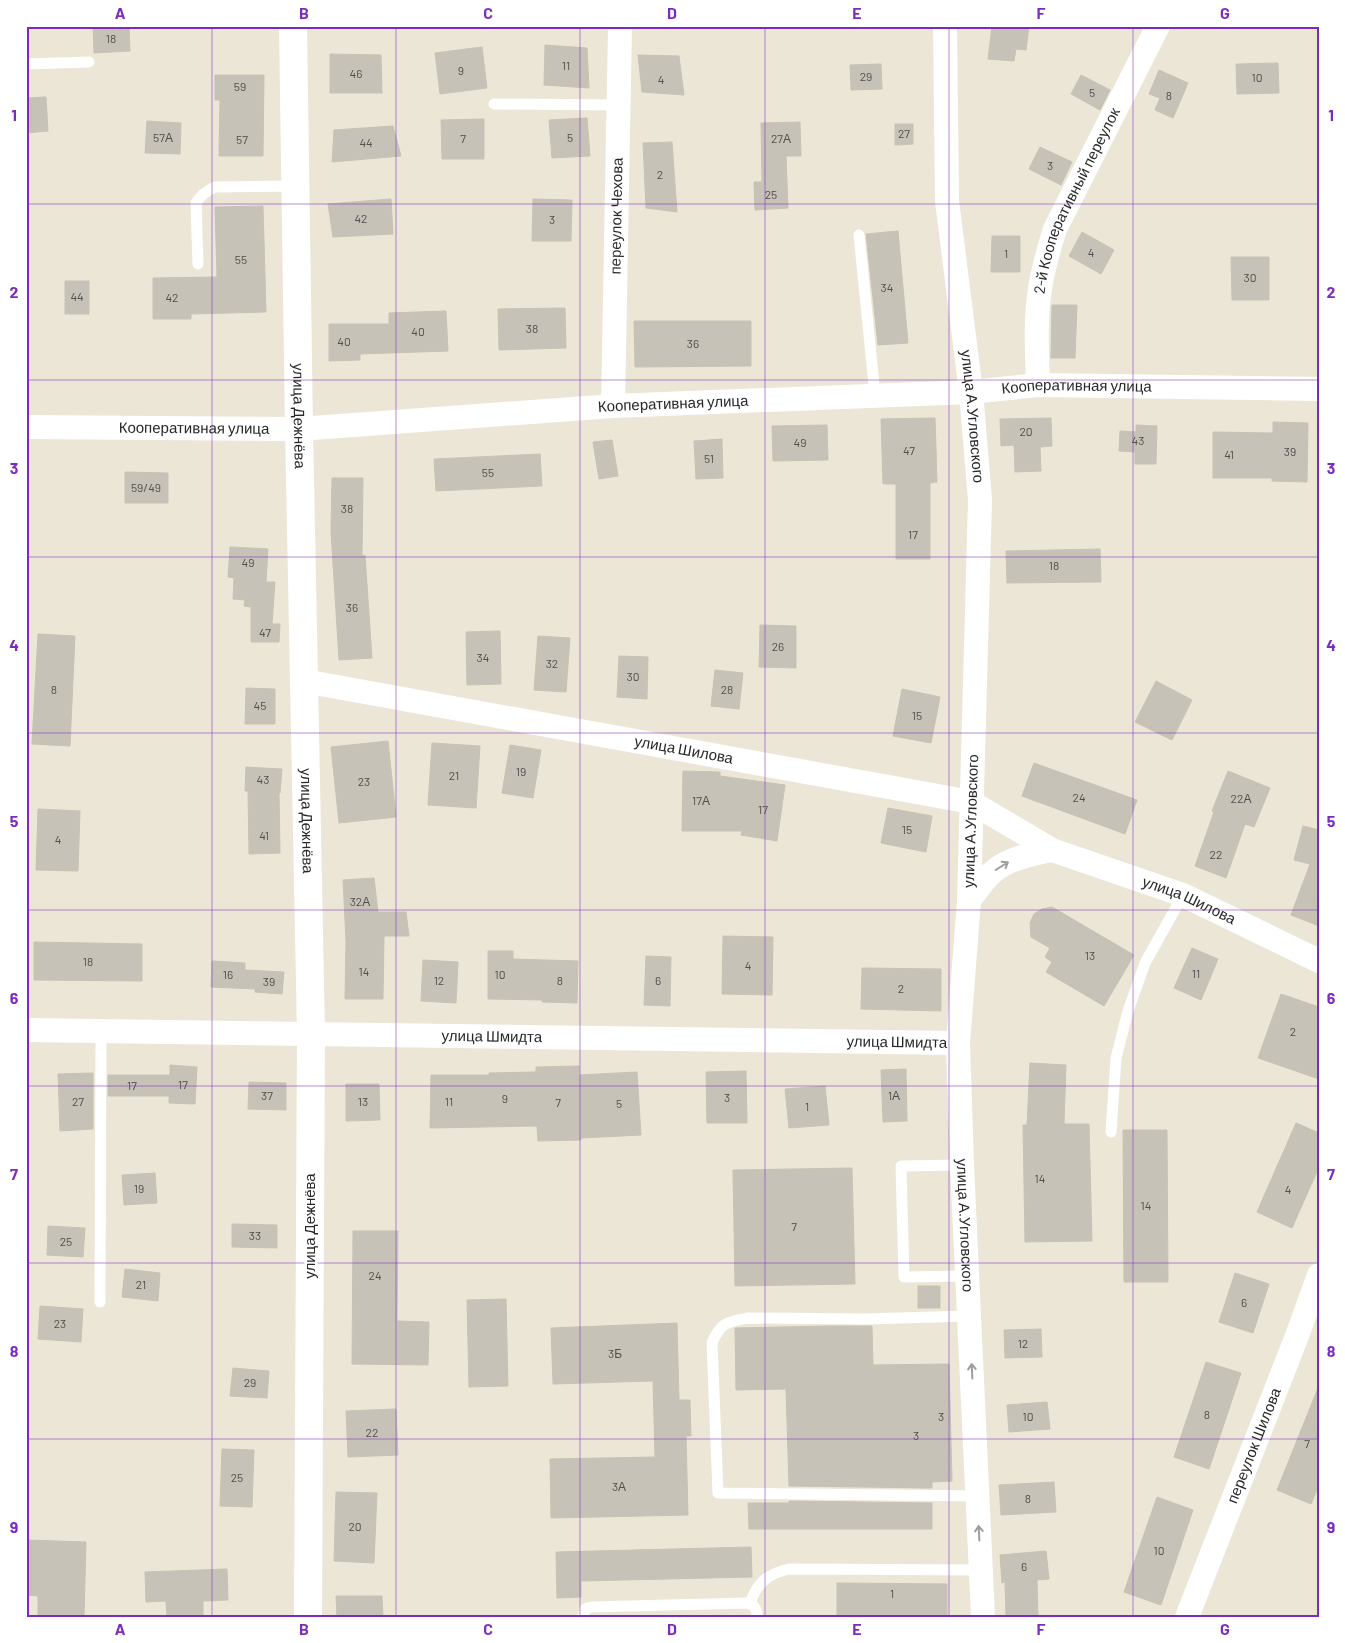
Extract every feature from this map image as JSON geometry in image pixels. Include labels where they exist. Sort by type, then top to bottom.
[{"type":"main road","name":"улица Дежнёва","points":[[293,26],[311,1034],[308,1617]]},
{"type":"street","name":"переулок Чехова","points":[[613,406],[620,26]]},
{"type":"street","name":"улица А.Угловского","points":[[945,26],[947,201],[970,392],[980,500],[969,902],[958,1044],[983,1617]]},
{"type":"street","name":"2-й Кооперативный переулок","points":[[1038,385],[1037,318],[1040,289],[1046,257],[1055,228],[1158,26]]},
{"type":"street","name":"Кооперативная улица","points":[[26,427],[299,429],[613,406],[970,392],[1038,385],[1319,389]]},
{"type":"street","name":"улица Шилова","points":[[304,681],[971,802],[1052,850],[1184,895],[1318,960]]},
{"type":"street","name":"улица Шилова","points":[[969,902],[994,871],[1026,855],[1052,850]]},
{"type":"street","name":"улица Шмидта","points":[[26,1030],[958,1044]]},
{"type":"street","name":"переулок Шилова","points":[[1187,1617],[1319,1275]]},
{"type":"lane","points":[[26,64],[89,62]]},
{"type":"lane","points":[[494,104],[618,105]]},
{"type":"lane","points":[[198,264],[196,204],[200,196],[206,191],[215,187],[296,186]]},
{"type":"lane","points":[[859,234],[875,395]]},
{"type":"lane","points":[[1111,1132],[1116,1058],[1128,1011],[1145,963],[1184,895]]},
{"type":"lane","points":[[100,1302],[102,1031]]},
{"type":"lane","points":[[962,1165],[901,1166],[904,1277],[967,1276]]},
{"type":"lane","points":[[969,1316],[865,1319],[748,1318],[731,1321],[718,1329],[712,1343],[716,1464],[718,1493],[978,1496]]},
{"type":"lane","points":[[750,1603],[758,1586],[766,1578],[775,1572],[789,1569],[981,1570]]},
{"type":"lane","points":[[583,1617],[585,1609],[592,1607],[750,1603],[754,1605],[757,1617]]},
{"type":"building","points":[[93,26],[129,26],[130,51],[94,53]]},
{"type":"building","points":[[992,26],[1029,26],[1026,50],[1016,49],[1014,61],[988,59]]},
{"type":"building","points":[[545,45],[587,48],[589,88],[544,85]]},
{"type":"building","points":[[482,47],[487,88],[440,94],[435,53]]},
{"type":"building","points":[[330,54],[381,55],[382,93],[330,93]]},
{"type":"building","points":[[638,55],[679,56],[684,95],[642,92]]},
{"type":"building","points":[[1278,63],[1279,93],[1237,94],[1236,64]]},
{"type":"building","points":[[881,64],[882,89],[851,90],[850,65]]},
{"type":"building","points":[[1159,70],[1188,83],[1173,118],[1155,110],[1160,98],[1149,94]]},
{"type":"building","points":[[215,75],[264,75],[263,156],[219,156],[220,100],[215,100]]},
{"type":"building","points":[[1081,75],[1110,90],[1100,110],[1071,94]]},
{"type":"building","points":[[46,97],[48,131],[26,133],[26,98]]},
{"type":"building","points":[[587,118],[590,156],[552,158],[549,120]]},
{"type":"building","points":[[484,119],[484,159],[442,159],[441,120]]},
{"type":"building","points":[[147,121],[181,123],[180,154],[145,153]]},
{"type":"building","points":[[800,122],[801,156],[786,156],[788,208],[755,210],[754,182],[762,182],[761,123]]},
{"type":"building","points":[[895,124],[913,124],[913,144],[895,145]]},
{"type":"building","points":[[393,126],[401,156],[332,162],[334,130]]},
{"type":"building","points":[[672,142],[677,212],[646,208],[643,143]]},
{"type":"building","points":[[1040,147],[1072,162],[1061,185],[1029,169]]},
{"type":"building","points":[[391,199],[393,234],[333,237],[328,204]]},
{"type":"building","points":[[533,199],[572,200],[571,241],[532,241]]},
{"type":"building","points":[[263,206],[266,312],[191,314],[191,319],[153,319],[153,278],[217,277],[215,207]]},
{"type":"building","points":[[898,231],[908,343],[878,345],[866,234]]},
{"type":"building","points":[[1082,232],[1114,250],[1101,274],[1069,256]]},
{"type":"building","points":[[992,236],[1020,236],[1020,272],[991,272]]},
{"type":"building","points":[[1231,257],[1269,257],[1269,300],[1232,300]]},
{"type":"building","points":[[65,281],[89,281],[89,314],[65,314]]},
{"type":"building","points":[[1052,305],[1077,305],[1075,358],[1051,358]]},
{"type":"building","points":[[565,308],[566,348],[499,350],[498,309]]},
{"type":"building","points":[[446,311],[448,351],[360,354],[360,360],[329,361],[329,324],[389,324],[389,313]]},
{"type":"building","points":[[634,321],[751,321],[751,366],[635,367]]},
{"type":"building","points":[[935,418],[937,482],[930,483],[930,559],[896,559],[896,484],[883,484],[881,419]]},
{"type":"building","points":[[1051,418],[1052,446],[1040,447],[1041,471],[1015,472],[1014,445],[1001,446],[1000,419]]},
{"type":"building","points":[[1273,422],[1308,423],[1307,482],[1272,481],[1272,478],[1213,478],[1213,432],[1273,433]]},
{"type":"building","points":[[827,425],[828,460],[773,461],[772,426]]},
{"type":"building","points":[[1136,425],[1157,426],[1156,464],[1135,464],[1135,452],[1119,451],[1120,431],[1136,432]]},
{"type":"building","points":[[722,439],[723,478],[696,479],[694,441]]},
{"type":"building","points":[[612,440],[618,476],[599,479],[593,442]]},
{"type":"building","points":[[540,454],[542,486],[436,491],[434,459]]},
{"type":"building","points":[[125,472],[168,473],[168,503],[125,503]]},
{"type":"building","points":[[332,478],[363,478],[362,556],[365,555],[372,658],[339,660],[331,532]]},
{"type":"building","points":[[230,547],[268,549],[266,582],[275,582],[272,624],[280,624],[279,642],[251,642],[251,607],[244,606],[245,600],[233,599],[234,578],[228,577]]},
{"type":"building","points":[[1100,549],[1101,582],[1007,583],[1006,551]]},
{"type":"building","points":[[760,625],[796,626],[796,668],[759,667]]},
{"type":"building","points":[[500,631],[501,684],[467,685],[466,632]]},
{"type":"building","points":[[38,634],[75,636],[70,746],[32,744]]},
{"type":"building","points":[[538,636],[570,638],[566,692],[534,690]]},
{"type":"building","points":[[619,656],[648,657],[647,699],[617,697]]},
{"type":"building","points":[[715,670],[743,673],[739,709],[711,706]]},
{"type":"building","points":[[1156,681],[1192,700],[1172,740],[1135,722]]},
{"type":"building","points":[[246,688],[275,689],[275,724],[245,724]]},
{"type":"building","points":[[902,689],[940,697],[931,743],[893,736]]},
{"type":"building","points":[[388,741],[396,817],[339,823],[331,747]]},
{"type":"building","points":[[432,743],[480,746],[476,808],[428,805]]},
{"type":"building","points":[[510,745],[541,750],[533,798],[502,793]]},
{"type":"building","points":[[1034,763],[1137,800],[1125,834],[1022,796]]},
{"type":"building","points":[[246,767],[282,769],[279,793],[280,853],[249,854],[248,791],[245,791]]},
{"type":"building","points":[[683,771],[720,772],[720,776],[785,785],[777,841],[741,835],[742,831],[682,831]]},
{"type":"building","points":[[1228,771],[1270,788],[1254,827],[1245,824],[1226,878],[1195,866],[1214,812],[1212,811]]},
{"type":"building","points":[[888,808],[932,816],[926,852],[881,843]]},
{"type":"building","points":[[38,809],[80,811],[78,871],[36,870]]},
{"type":"building","points":[[1303,826],[1319,830],[1319,926],[1291,915],[1310,864],[1294,860]]},
{"type":"building","points":[[374,878],[378,912],[406,912],[409,936],[384,936],[383,999],[345,999],[346,941],[343,880]]},
{"type":"building","points":[[1052,907],[1134,955],[1104,1006],[1046,972],[1052,962],[1045,957],[1050,948],[1031,937],[1030,923],[1034,914],[1042,909]]},
{"type":"building","points":[[723,936],[773,937],[772,995],[722,994]]},
{"type":"building","points":[[34,942],[142,944],[142,981],[34,980]]},
{"type":"building","points":[[1192,948],[1218,959],[1201,1000],[1174,988]]},
{"type":"building","points":[[488,951],[513,951],[513,959],[578,961],[577,1003],[488,999]]},
{"type":"building","points":[[646,956],[671,957],[670,1006],[644,1005]]},
{"type":"building","points":[[423,960],[458,962],[456,1003],[421,1001]]},
{"type":"building","points":[[212,961],[245,963],[245,970],[284,972],[282,994],[255,992],[255,989],[211,987]]},
{"type":"building","points":[[862,968],[941,969],[941,1011],[861,1009]]},
{"type":"building","points":[[1281,994],[1319,1007],[1319,1079],[1258,1058]]},
{"type":"building","points":[[1030,1063],[1066,1065],[1064,1124],[1089,1124],[1092,1241],[1025,1242],[1023,1125],[1027,1125]]},
{"type":"building","points":[[170,1065],[197,1067],[195,1104],[169,1103],[169,1096],[108,1096],[108,1075],[170,1075]]},
{"type":"building","points":[[579,1066],[579,1075],[637,1072],[641,1135],[581,1138],[581,1140],[538,1141],[537,1126],[430,1128],[431,1075],[489,1075],[489,1073],[536,1072],[536,1067]]},
{"type":"building","points":[[906,1069],[907,1121],[883,1122],[881,1070]]},
{"type":"building","points":[[746,1071],[747,1123],[707,1123],[706,1072]]},
{"type":"building","points":[[93,1073],[93,1129],[60,1131],[58,1074]]},
{"type":"building","points":[[249,1082],[286,1083],[286,1110],[248,1109]]},
{"type":"building","points":[[346,1084],[379,1084],[380,1120],[346,1121]]},
{"type":"building","points":[[825,1086],[829,1125],[789,1128],[785,1089]]},
{"type":"building","points":[[1296,1123],[1319,1133],[1319,1167],[1292,1228],[1257,1212]]},
{"type":"building","points":[[1123,1130],[1167,1130],[1168,1282],[1124,1282]]},
{"type":"building","points":[[852,1168],[855,1284],[735,1286],[733,1170]]},
{"type":"building","points":[[155,1173],[157,1203],[124,1205],[122,1175]]},
{"type":"building","points":[[232,1224],[277,1225],[277,1248],[232,1247]]},
{"type":"building","points":[[48,1226],[85,1228],[83,1257],[47,1255]]},
{"type":"building","points":[[353,1231],[398,1231],[397,1321],[429,1322],[428,1365],[352,1364]]},
{"type":"building","points":[[125,1269],[160,1273],[158,1301],[122,1297]]},
{"type":"building","points":[[1235,1273],[1269,1284],[1253,1333],[1219,1322]]},
{"type":"building","points":[[918,1286],[940,1286],[940,1308],[918,1308]]},
{"type":"building","points":[[506,1299],[508,1386],[469,1387],[467,1300]]},
{"type":"building","points":[[40,1306],[83,1309],[81,1342],[38,1339]]},
{"type":"building","points":[[677,1323],[679,1400],[690,1400],[691,1436],[686,1436],[688,1515],[551,1518],[550,1459],[655,1457],[653,1381],[553,1384],[551,1328]]},
{"type":"building","points":[[872,1326],[873,1365],[949,1364],[952,1481],[932,1482],[932,1488],[789,1486],[786,1389],[736,1390],[735,1328]]},
{"type":"building","points":[[1041,1329],[1042,1357],[1005,1358],[1004,1330]]},
{"type":"building","points":[[1206,1362],[1241,1373],[1209,1469],[1174,1457]]},
{"type":"building","points":[[233,1368],[269,1371],[267,1398],[230,1396]]},
{"type":"building","points":[[1318,1388],[1319,1485],[1311,1504],[1277,1490]]},
{"type":"building","points":[[1047,1402],[1050,1429],[1009,1432],[1007,1405]]},
{"type":"building","points":[[396,1409],[398,1455],[348,1457],[346,1411]]},
{"type":"building","points":[[222,1449],[254,1450],[252,1507],[220,1506]]},
{"type":"building","points":[[1054,1482],[1056,1512],[1001,1515],[999,1485]]},
{"type":"building","points":[[336,1492],[377,1493],[374,1563],[334,1561]]},
{"type":"building","points":[[1157,1497],[1193,1510],[1161,1605],[1124,1592]]},
{"type":"building","points":[[789,1501],[932,1503],[932,1529],[749,1529],[748,1503],[789,1503]]},
{"type":"building","points":[[26,1540],[86,1542],[84,1617],[38,1617],[38,1596],[26,1595]]},
{"type":"building","points":[[751,1547],[752,1577],[581,1581],[581,1597],[557,1598],[556,1552]]},
{"type":"building","points":[[1046,1551],[1049,1579],[1037,1580],[1038,1617],[1006,1617],[1005,1582],[1002,1583],[1000,1555]]},
{"type":"building","points":[[227,1569],[228,1600],[203,1601],[203,1617],[167,1617],[166,1601],[146,1602],[145,1572]]},
{"type":"building","points":[[837,1583],[947,1584],[947,1617],[837,1617]]},
{"type":"building","points":[[336,1596],[382,1596],[383,1617],[337,1617]]}]
